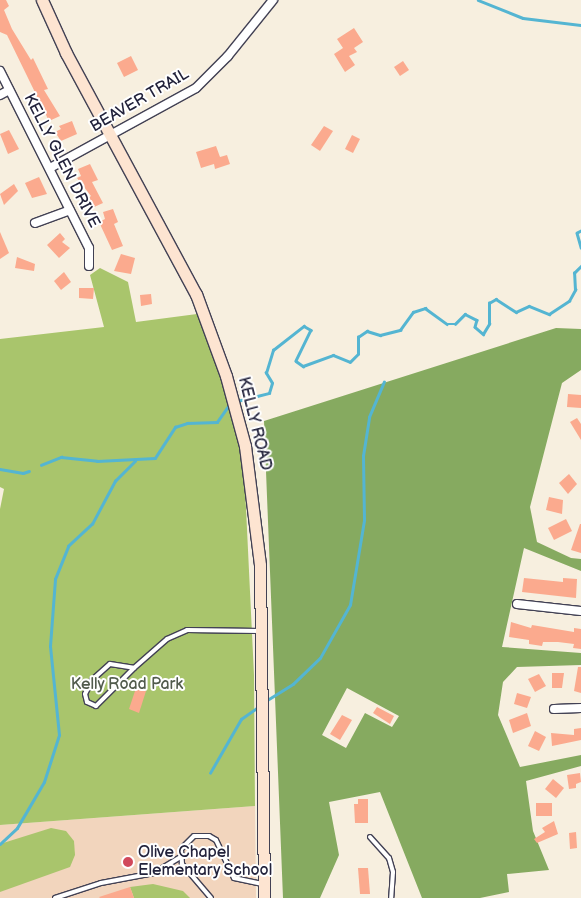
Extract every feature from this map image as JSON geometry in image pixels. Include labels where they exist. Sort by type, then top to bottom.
[{"type":"street","name":"KELLY ROAD","points":[[42,0],[109,135],[189,279],[208,324],[246,446],[260,564],[264,898]]},
{"type":"street","name":"BEAVER TRAIL","points":[[50,168],[196,88],[228,56],[273,0]]},
{"type":"street","name":"KELLY GLEN DRIVE","points":[[0,71],[89,248],[89,266]]},
{"type":"street","points":[[0,95],[9,90]]},
{"type":"street","points":[[35,223],[70,210]]},
{"type":"street","points":[[517,604],[581,612]]},
{"type":"street","points":[[554,709],[581,708]]},
{"type":"lane","points":[[134,668],[110,664],[92,680],[85,694],[87,702],[96,706],[134,668],[167,639],[187,630],[261,632]]},
{"type":"lane","points":[[211,898],[186,870],[180,857],[181,849],[189,839],[208,836],[221,847],[228,870],[234,878],[264,884]]},
{"type":"lane","points":[[370,837],[389,858],[394,872],[391,898]]},
{"type":"lane","points":[[55,898],[101,883],[154,873],[180,857]]},
{"type":"shaded area","name":"Olive Chapel Elementary School","points":[[255,806],[256,898],[0,898],[0,825]]},
{"type":"green space","name":"Kelly Road Park","points":[[100,268],[128,282],[136,322],[197,314],[227,366],[241,404],[254,675],[255,806],[0,825],[0,509],[4,489],[0,487],[0,339],[104,327],[90,275]]},
{"type":"green space","points":[[556,328],[581,329],[581,370],[562,383],[530,507],[537,542],[571,558],[581,559],[581,571],[524,548],[502,647],[581,653],[581,665],[517,667],[503,682],[498,715],[520,767],[581,755],[581,766],[526,781],[533,831],[549,870],[507,874],[509,892],[480,898],[422,898],[380,792],[329,802],[339,855],[320,898],[283,898],[264,421]],"holes":[[[347,688],[399,716],[392,727],[365,713],[346,748],[322,735]]]},
{"type":"green space","points":[[51,828],[66,831],[74,841],[75,855],[70,867],[0,892],[0,844]]},
{"type":"green space","points":[[153,884],[183,891],[190,898],[134,898],[130,887]]},
{"type":"building","points":[[0,0],[6,0],[9,6],[4,10],[12,29],[31,60],[33,58],[48,89],[44,90],[60,116],[49,121],[7,35],[0,32]]},
{"type":"building","points":[[354,28],[363,42],[354,48],[357,52],[349,56],[355,65],[345,72],[334,54],[343,48],[337,39]]},
{"type":"building","points":[[131,56],[138,70],[124,77],[117,63]]},
{"type":"building","points":[[403,61],[409,70],[400,76],[394,67]]},
{"type":"building","points":[[72,121],[77,134],[61,141],[55,132],[61,129],[59,126]]},
{"type":"building","points":[[324,126],[333,131],[320,151],[311,145]]},
{"type":"building","points":[[9,130],[19,149],[8,154],[0,134]]},
{"type":"building","points":[[352,135],[360,139],[353,153],[345,149]]},
{"type":"building","points":[[216,146],[220,157],[227,155],[230,164],[215,169],[214,164],[201,168],[196,152]]},
{"type":"building","points":[[90,164],[98,180],[92,182],[103,203],[92,208],[87,199],[91,196],[77,178],[81,176],[78,169]]},
{"type":"building","points":[[39,177],[47,194],[32,198],[25,183]]},
{"type":"building","points":[[14,184],[18,191],[4,205],[0,194]]},
{"type":"building","points":[[113,209],[118,222],[114,224],[123,246],[112,250],[99,222],[105,219],[103,212]]},
{"type":"building","points":[[0,232],[9,253],[0,259]]},
{"type":"building","points":[[60,233],[65,239],[62,242],[70,248],[59,258],[47,245]]},
{"type":"building","points":[[121,254],[135,258],[131,274],[114,271]]},
{"type":"building","points":[[17,257],[35,264],[34,271],[15,268]]},
{"type":"building","points":[[64,272],[71,282],[61,290],[54,281]]},
{"type":"building","points":[[79,288],[94,288],[93,299],[79,298]]},
{"type":"building","points":[[151,294],[152,304],[141,306],[140,295]]},
{"type":"building","points":[[568,394],[581,395],[581,408],[567,407]]},
{"type":"building","points":[[577,418],[581,424],[581,440],[570,422]]},
{"type":"building","points":[[569,474],[577,484],[568,494],[559,483]]},
{"type":"building","points":[[549,497],[563,500],[562,514],[546,510]]},
{"type":"building","points":[[566,519],[572,531],[554,540],[548,528]]},
{"type":"building","points":[[581,524],[581,553],[571,550]]},
{"type":"building","points":[[524,578],[563,582],[563,578],[577,579],[576,598],[522,592]]},
{"type":"building","points":[[511,622],[531,628],[532,625],[574,632],[574,628],[581,629],[581,649],[573,648],[574,644],[543,642],[542,646],[529,644],[529,640],[509,637]]},
{"type":"building","points":[[578,667],[581,667],[581,693],[574,691]]},
{"type":"building","points":[[552,673],[564,673],[562,688],[552,688]]},
{"type":"building","points":[[539,674],[546,686],[535,692],[528,679]]},
{"type":"building","points":[[136,688],[146,691],[139,713],[129,709]]},
{"type":"building","points":[[517,693],[531,697],[527,708],[514,704]]},
{"type":"building","points":[[377,707],[394,716],[390,724],[373,713]]},
{"type":"building","points":[[527,713],[531,726],[513,733],[509,720]]},
{"type":"building","points":[[342,715],[352,720],[340,740],[330,734]]},
{"type":"building","points":[[581,728],[581,740],[552,746],[551,733],[574,735],[574,729]]},
{"type":"building","points":[[535,731],[546,737],[539,751],[528,746]]},
{"type":"building","points":[[580,773],[581,782],[576,784],[576,788],[569,789],[567,775]]},
{"type":"building","points":[[553,779],[564,788],[556,798],[545,789]]},
{"type":"building","points":[[358,799],[368,799],[368,823],[355,823],[354,804],[358,804]]},
{"type":"building","points":[[536,803],[552,803],[552,816],[536,816]]},
{"type":"building","points":[[554,821],[558,834],[537,843],[534,839],[545,832],[542,828]]},
{"type":"building","points":[[576,832],[577,848],[570,849],[569,833]]},
{"type":"building","points":[[358,868],[368,868],[370,894],[360,894]]},
{"type":"building","points":[[130,887],[134,898],[99,897]]},
{"type":"waterway","points":[[478,0],[523,18],[581,25]]},
{"type":"waterway","points":[[581,231],[577,233],[581,247]]},
{"type":"waterway","points":[[237,401],[269,393],[272,383],[266,373],[273,350],[304,326],[311,330],[296,361],[303,366],[333,355],[350,362],[358,354],[358,337],[367,331],[380,335],[400,330],[413,312],[425,308],[447,324],[455,324],[465,314],[477,320],[475,327],[483,334],[489,324],[489,303],[496,299],[516,312],[529,306],[549,314],[569,301],[575,290],[574,273],[581,266]]},
{"type":"waterway","points":[[264,702],[293,684],[320,658],[350,605],[364,520],[363,456],[369,417],[384,382]]},
{"type":"waterway","points":[[41,465],[61,457],[97,461],[155,458],[175,427],[187,423],[217,422],[229,405]]},
{"type":"waterway","points":[[0,844],[17,828],[44,782],[59,735],[50,646],[55,579],[68,546],[92,524],[115,481],[135,461]]},
{"type":"waterway","points":[[0,469],[23,473],[29,471]]},
{"type":"waterway","points":[[210,773],[241,719],[258,707]]},
{"type":"place","name":"Olive Chapel Elementary School","points":[[128,862]]}]
